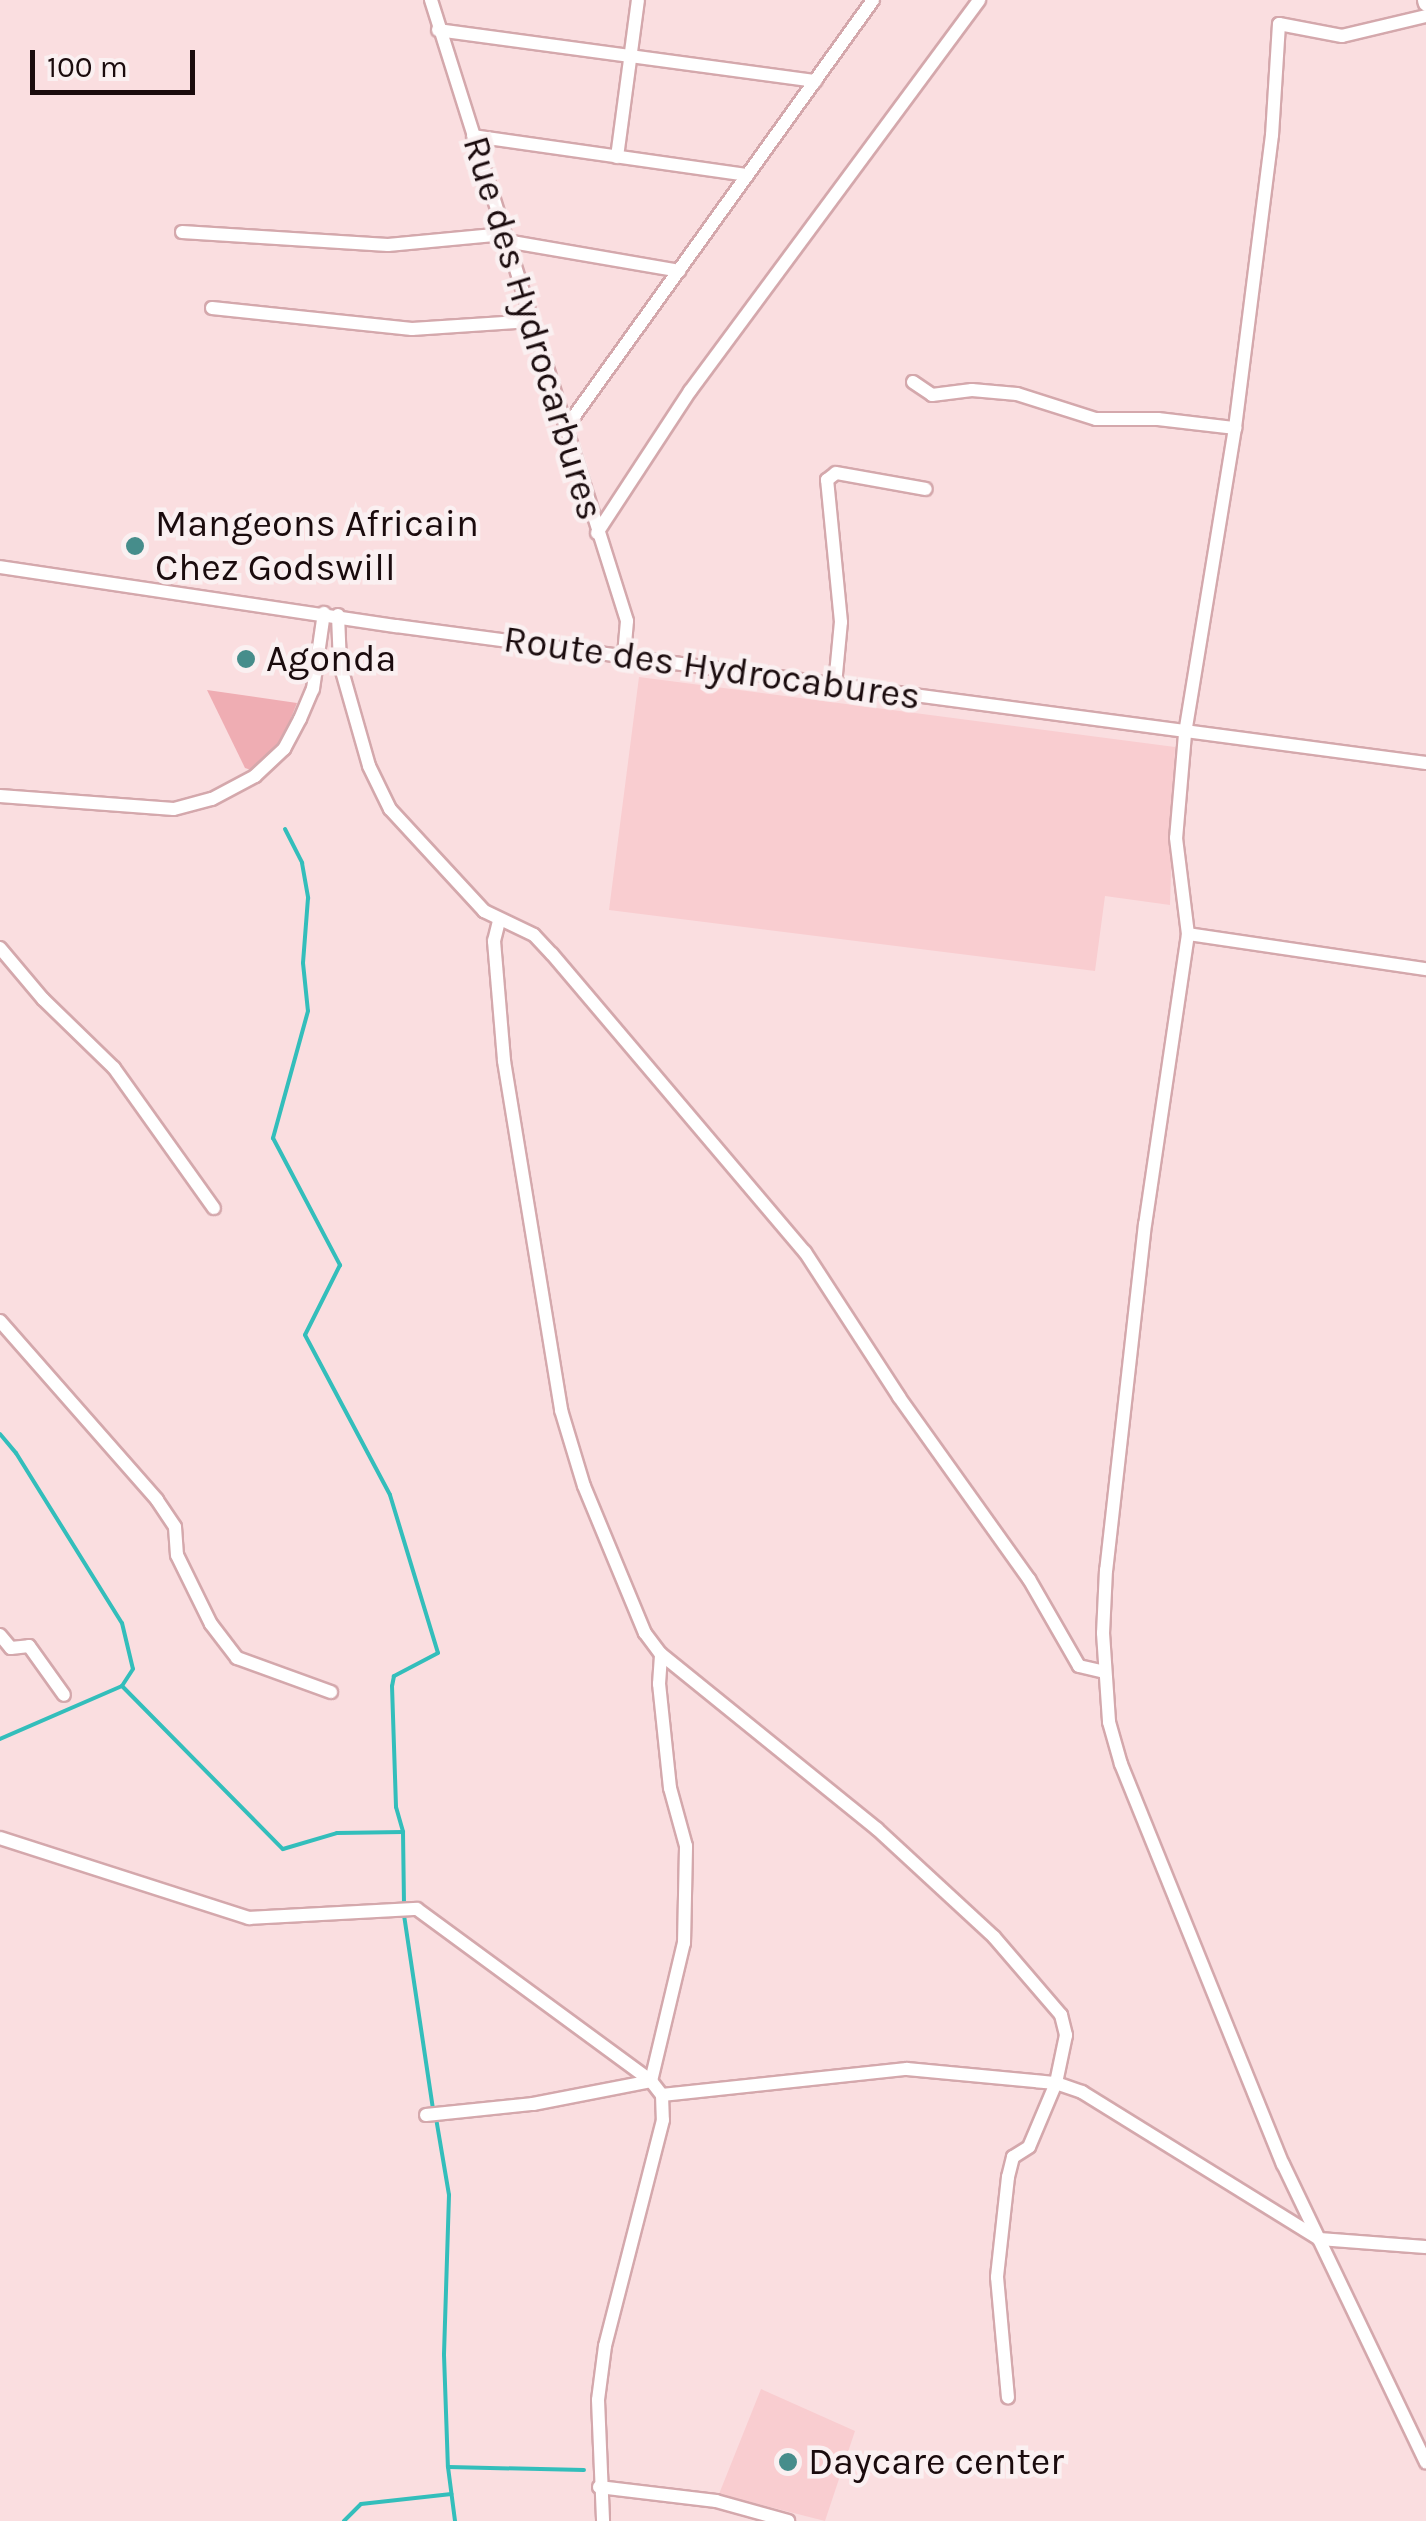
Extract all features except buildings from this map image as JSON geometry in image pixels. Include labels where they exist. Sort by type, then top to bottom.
[{"type":"street","name":"Rue des Hydrocarbures","points":[[431,0],[627,621],[624,656]]},
{"type":"street","points":[[617,157],[638,0]]},
{"type":"street","points":[[565,429],[873,0]]},
{"type":"street","points":[[598,533],[690,391],[979,3]]},
{"type":"street","points":[[1426,16],[1342,36],[1279,24],[1272,135],[1235,428],[1186,734],[1176,838],[1188,934],[1146,1224],[1108,1550],[1104,1672],[1108,1722],[1121,1764],[1283,2164],[1426,2462]]},
{"type":"street","points":[[438,30],[816,82]]},
{"type":"street","points":[[473,136],[747,175]]},
{"type":"street","points":[[182,232],[388,245],[505,238],[679,270]]},
{"type":"street","points":[[212,308],[412,329],[531,321]]},
{"type":"street","points":[[913,382],[932,395],[972,390],[1017,394],[1096,419],[1158,419],[1235,428]]},
{"type":"street","points":[[835,685],[841,622],[827,480],[836,473],[926,489]]},
{"type":"street","name":"Route des Hydrocabures","points":[[0,567],[1186,734],[1426,763]]},
{"type":"street","points":[[0,796],[174,809],[212,799],[255,776],[284,749],[300,719],[313,689],[331,614]]},
{"type":"street","points":[[331,614],[340,664],[378,786],[390,809],[484,912],[534,934],[805,1252],[899,1398],[1029,1578],[1079,1666],[1104,1672]]},
{"type":"street","points":[[499,921],[494,941],[504,1061],[561,1410],[613,1561],[645,1633],[661,1654],[877,1829],[994,1937],[1061,2015],[1066,2035],[1056,2083],[1029,2147],[1014,2158],[1008,2178],[998,2276],[1008,2398]]},
{"type":"street","points":[[1188,934],[1426,969]]},
{"type":"street","points":[[0,948],[114,1068],[214,1208]]},
{"type":"street","points":[[0,1321],[158,1500],[174,1527],[177,1555],[211,1624],[237,1658],[332,1692]]},
{"type":"street","points":[[0,1635],[11,1648],[29,1646],[64,1695]]},
{"type":"street","points":[[651,2081],[684,1943],[686,1846],[670,1788],[659,1684],[661,1654]]},
{"type":"street","points":[[0,1838],[249,1918],[408,1908],[433,1918],[651,2081],[662,2095],[663,2120],[604,2346],[598,2400],[603,2521]]},
{"type":"street","points":[[662,2095],[906,2070],[1056,2083],[1082,2092],[1320,2239],[1426,2246]]},
{"type":"street","points":[[432,2114],[533,2104],[651,2081]]},
{"type":"street","points":[[599,2487],[716,2500],[788,2521]]},
{"type":"shaded area","points":[[639,677],[1175,747],[1170,905],[1105,896],[1095,971],[609,910]]},
{"type":"shaded area","points":[[207,690],[297,703],[280,746],[254,771],[245,768]]},
{"type":"shaded area","name":"Daycare center","points":[[761,2389],[855,2431],[825,2521],[719,2494]]},
{"type":"waterway","points":[[285,829],[302,863],[308,898],[303,963],[308,1011],[273,1138],[340,1265],[305,1335],[390,1495],[438,1653],[394,1676],[392,1686],[396,1807],[403,1832]]},
{"type":"waterway","points":[[0,1434],[16,1453],[122,1623],[133,1669],[122,1686],[0,1739]]},
{"type":"waterway","points":[[122,1686],[283,1849],[337,1833],[403,1832],[404,1906]]},
{"type":"waterway","points":[[404,1915],[433,2108]]},
{"type":"waterway","points":[[436,2118],[449,2195],[444,2355],[448,2467],[455,2521]]},
{"type":"waterway","points":[[449,2467],[584,2470]]},
{"type":"waterway","points":[[344,2521],[361,2504],[451,2494]]},
{"type":"place","name":"Mangeons Africain Chez Godswill","points":[[135,546]]},
{"type":"place","name":"Agonda","points":[[246,659]]},
{"type":"place","name":"Daycare center","points":[[788,2462]]}]
